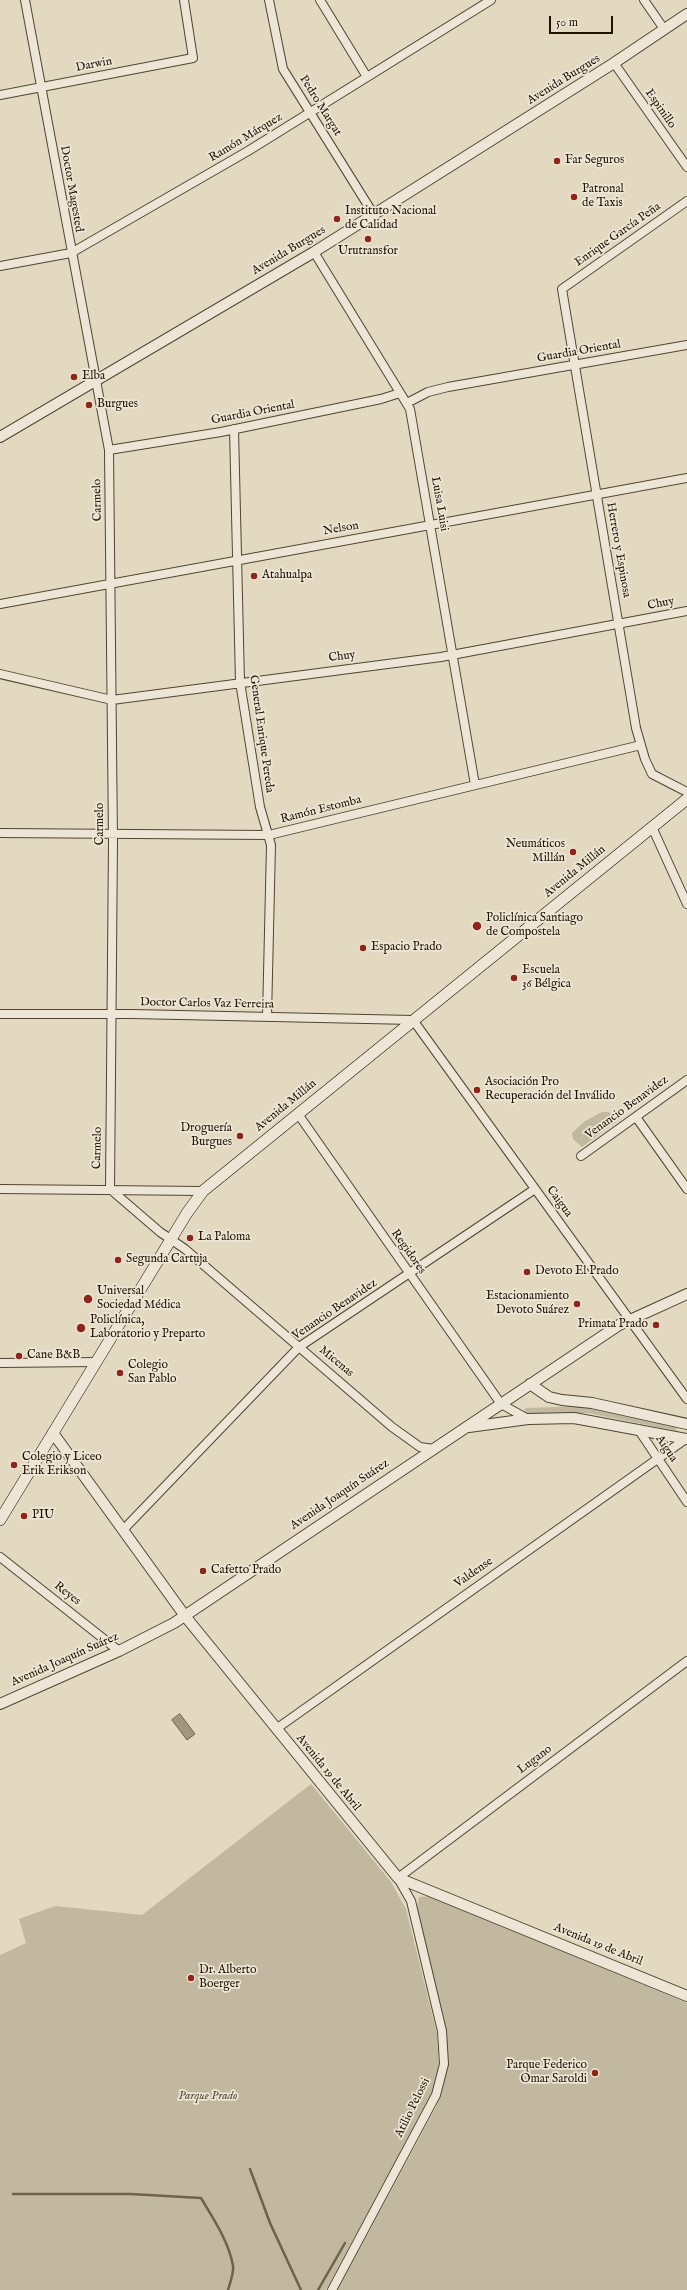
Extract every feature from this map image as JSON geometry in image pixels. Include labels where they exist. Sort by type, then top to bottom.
[{"type":"main road","name":"Avenida Millán","points":[[0,1520],[171,1239],[203,1191],[687,799]]},
{"type":"street","name":"Doctor Magested","points":[[25,0],[96,381]]},
{"type":"street","name":"Darwin","points":[[0,95],[193,58],[184,0]]},
{"type":"street","name":"Pedro Margat","points":[[269,0],[284,69],[374,215]]},
{"type":"street","points":[[320,0],[368,77]]},
{"type":"street","name":"Ramón Márquez","points":[[0,266],[71,253],[311,113],[491,0]]},
{"type":"street","points":[[644,0],[664,29]]},
{"type":"street","name":"Avenida Burgues","points":[[0,438],[374,215],[614,64],[687,14]]},
{"type":"street","name":"Espinillo","points":[[614,64],[687,167]]},
{"type":"street","name":"Enrique García Peña","points":[[562,289],[687,201]]},
{"type":"street","name":"Luisa Luisi","points":[[314,252],[407,403],[411,414],[475,785]]},
{"type":"street","name":"Herrero y Espinosa","points":[[562,289],[641,745],[652,774],[687,792]]},
{"type":"street","name":"Guardia Oriental","points":[[407,403],[428,392],[448,386],[575,366],[687,345]]},
{"type":"street","name":"Carmelo","points":[[96,381],[109,450],[112,584],[113,832],[110,1189]]},
{"type":"street","name":"Guardia Oriental","points":[[109,450],[234,429],[381,400],[400,393]]},
{"type":"street","name":"General Enrique Pereda","points":[[234,429],[240,682],[260,807],[269,835],[271,851],[267,1017]]},
{"type":"street","name":"Nelson","points":[[0,604],[687,478]]},
{"type":"street","name":"Chuy","points":[[0,674],[112,700],[453,655],[687,611]]},
{"type":"street","name":"Ramón Estomba","points":[[0,833],[113,832],[269,835],[641,745]]},
{"type":"street","points":[[652,827],[687,904]]},
{"type":"street","name":"Doctor Carlos Vaz Ferreira","points":[[0,1014],[112,1014],[413,1020]]},
{"type":"street","name":"Caigua","points":[[413,1020],[631,1319],[687,1399]]},
{"type":"street","name":"Venancio Benavidez","points":[[581,1156],[687,1080]]},
{"type":"street","name":"Regidores","points":[[298,1114],[409,1275],[501,1404]]},
{"type":"street","points":[[636,1117],[687,1189]]},
{"type":"street","points":[[0,1189],[203,1191]]},
{"type":"street","points":[[110,1189],[171,1239]]},
{"type":"street","name":"Venancio Benavidez","points":[[123,1530],[300,1347],[535,1189]]},
{"type":"street","name":"Micenas","points":[[171,1239],[185,1248],[412,1443],[420,1447],[434,1449]]},
{"type":"street","name":"Avenida Joaquín Suárez","points":[[0,1704],[119,1651],[185,1616],[530,1384],[631,1319],[687,1294]]},
{"type":"street","points":[[0,1363],[96,1362]]},
{"type":"street","points":[[530,1384],[549,1397],[592,1403],[687,1424]]},
{"type":"street","points":[[501,1404],[528,1419]]},
{"type":"street","points":[[466,1428],[528,1419],[574,1418],[686,1439]]},
{"type":"street","name":"Aigua","points":[[638,1429],[687,1502]]},
{"type":"street","name":"Avenida 19 de Abril","points":[[53,1433],[185,1616],[398,1878],[687,1996]]},
{"type":"street","name":"Valdense","points":[[276,1729],[657,1458],[686,1439]]},
{"type":"street","name":"Reyes","points":[[0,1557],[119,1651]]},
{"type":"street","name":"Lugano","points":[[398,1878],[687,1661]]},
{"type":"street","name":"Atilio Pelossi","points":[[332,2290],[436,2095],[444,2064],[442,2032],[413,1909],[406,1890],[398,1878]]},
{"type":"green space","points":[[602,1112],[608,1112],[621,1118],[582,1147],[573,1139],[572,1133],[585,1121]]},
{"type":"green space","points":[[587,1406],[675,1426],[677,1431],[588,1413],[524,1413],[525,1408]]},
{"type":"green space","name":"Parque Prado","points":[[311,1784],[391,1882],[406,1909],[437,2034],[439,2070],[431,2097],[326,2290],[0,2290],[0,1955],[26,1943],[19,1919],[55,1906],[142,1915]]},
{"type":"green space","points":[[430,1896],[687,2003],[687,2290],[338,2290],[436,2107],[443,2089],[447,2062],[446,2034],[417,1908],[419,1897]]},
{"type":"shaded area","points":[[180,1714],[195,1734],[187,1740],[172,1720]]},
{"type":"waterway","points":[[250,2169],[270,2223],[301,2290]]},
{"type":"waterway","points":[[13,2194],[131,2194],[201,2198],[220,2230],[231,2257],[233,2272],[228,2290]]},
{"type":"waterway","points":[[318,2290],[345,2243]]},
{"type":"place","name":"Far Seguros","points":[[557,161]]},
{"type":"place","name":"Patronal de Taxis","points":[[574,197]]},
{"type":"place","name":"Instituto Nacional de Calidad","points":[[337,219]]},
{"type":"place","name":"Urutransfor","points":[[368,239]]},
{"type":"place","name":"Elba","points":[[74,377]]},
{"type":"place","name":"Burgues","points":[[89,405]]},
{"type":"place","name":"Atahualpa","points":[[254,576]]},
{"type":"place","name":"Neumáticos Millán","points":[[573,852]]},
{"type":"place","name":"Policlínica Santiago de Compostela","points":[[477,926]]},
{"type":"place","name":"Espacio Prado","points":[[363,948]]},
{"type":"place","name":"Escuela 36 Bélgica","points":[[514,978]]},
{"type":"place","name":"Asociación Pro Recuperación del Inválido","points":[[477,1090]]},
{"type":"place","name":"Droguería Burgues","points":[[240,1136]]},
{"type":"place","name":"La Paloma","points":[[190,1238]]},
{"type":"place","name":"Segunda Cartuja","points":[[118,1260]]},
{"type":"place","name":"Devoto El Prado","points":[[527,1272]]},
{"type":"place","name":"Universal Sociedad Médica","points":[[88,1299]]},
{"type":"place","name":"Estacionamiento Devoto Suárez","points":[[577,1304]]},
{"type":"place","name":"Primata Prado","points":[[656,1325]]},
{"type":"place","name":"Policlínica, Laboratorio y Preparto","points":[[81,1328]]},
{"type":"place","name":"Cane B&B","points":[[19,1356]]},
{"type":"place","name":"Colegio San Pablo","points":[[120,1373]]},
{"type":"place","name":"Colegio y Liceo Erik Erikson","points":[[14,1465]]},
{"type":"place","name":"PIU","points":[[24,1516]]},
{"type":"place","name":"Cafetto Prado","points":[[203,1571]]},
{"type":"place","name":"Dr. Alberto Boerger","points":[[191,1978]]},
{"type":"place","name":"Parque Federico Omar Saroldi","points":[[595,2073]]}]
